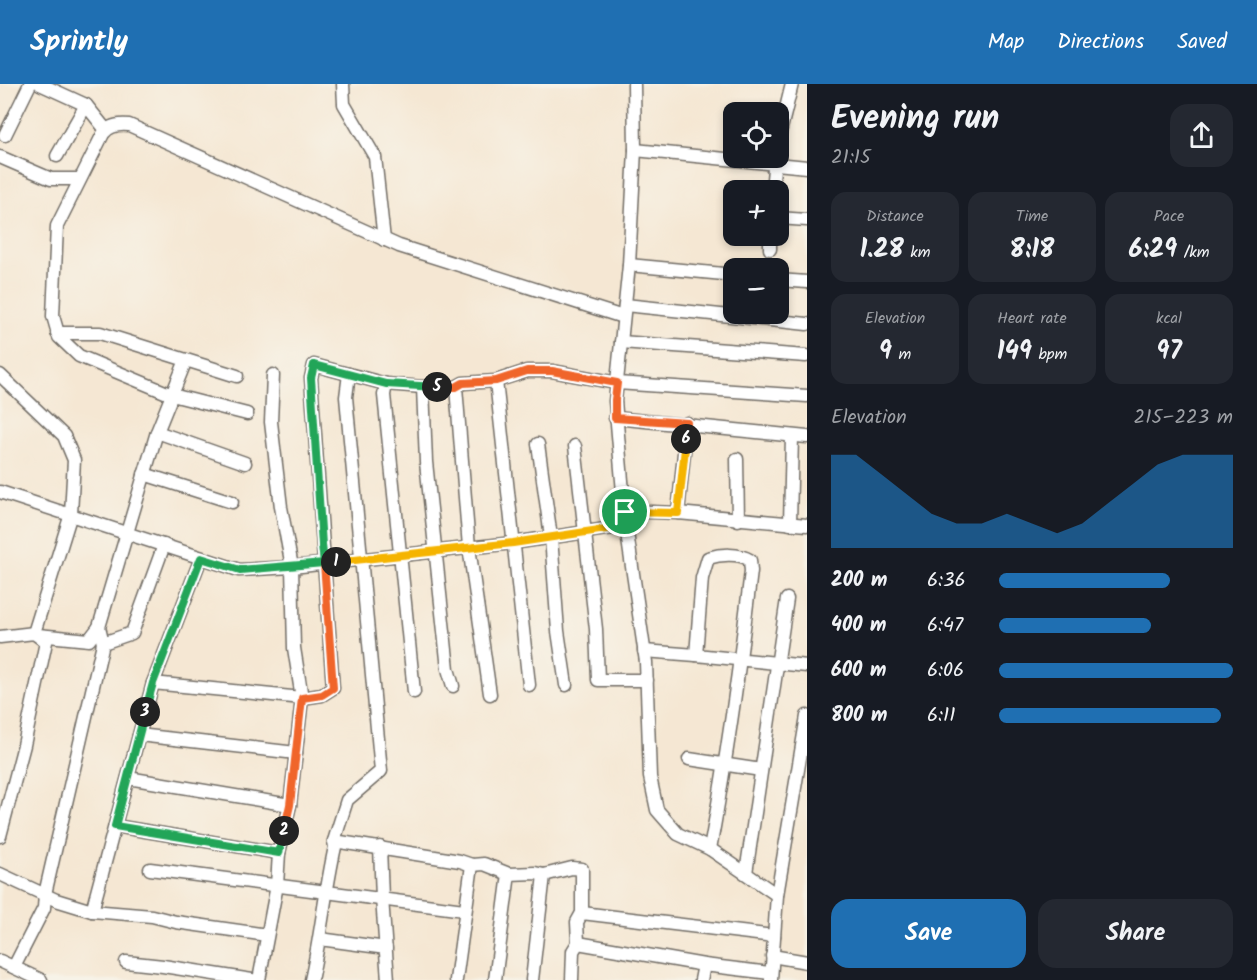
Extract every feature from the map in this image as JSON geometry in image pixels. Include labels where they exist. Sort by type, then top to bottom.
[{"type":"street","points":[[5,135],[30,84]]},
{"type":"street","points":[[40,84],[86,105],[106,130]]},
{"type":"street","points":[[343,84],[344,104],[375,157],[384,240]]},
{"type":"street","points":[[634,84],[635,150],[629,266],[615,418],[626,526],[647,680],[650,777],[657,810],[678,834],[710,849],[777,895]]},
{"type":"street","points":[[788,102],[792,84]]},
{"type":"street","points":[[57,156],[86,105]]},
{"type":"street","points":[[247,414],[172,395],[79,356],[68,348],[57,333],[53,316],[57,226],[106,130],[117,125],[129,125],[411,250],[624,311],[807,324]]},
{"type":"street","points":[[635,150],[723,156]]},
{"type":"street","points":[[0,157],[51,178],[80,179]]},
{"type":"street","points":[[789,163],[807,167]]},
{"type":"street","points":[[789,219],[807,220]]},
{"type":"street","points":[[629,266],[723,274]]},
{"type":"street","points":[[789,281],[807,282]]},
{"type":"street","points":[[57,333],[100,333],[237,376]]},
{"type":"street","points":[[621,342],[806,356]]},
{"type":"street","points":[[0,636],[36,634],[89,640],[99,627],[157,432],[186,360]]},
{"type":"street","points":[[153,683],[302,698],[322,695],[333,688],[311,378],[314,365],[386,384],[423,387],[456,387],[463,383],[496,381],[527,371],[552,371],[617,383],[807,396]]},
{"type":"street","points":[[311,980],[320,939],[326,891],[335,847],[334,841],[347,800],[381,771],[346,397],[349,374]]},
{"type":"street","points":[[0,375],[64,436],[74,460],[71,514],[36,634]]},
{"type":"street","points":[[259,980],[277,885],[279,853],[290,805],[302,698],[294,648],[292,567],[281,507],[271,422],[273,375]]},
{"type":"street","points":[[496,381],[529,685]]},
{"type":"street","points":[[386,384],[384,395],[414,692]]},
{"type":"street","points":[[423,387],[426,462],[448,669],[453,686]]},
{"type":"street","points":[[456,387],[469,547],[490,694]]},
{"type":"street","points":[[615,418],[687,423],[807,437]]},
{"type":"street","points":[[678,513],[687,423]]},
{"type":"street","points":[[157,432],[245,463]]},
{"type":"street","points":[[790,524],[792,436]]},
{"type":"street","points":[[538,444],[551,537],[558,631],[566,685]]},
{"type":"street","points":[[575,446],[596,629],[598,680],[647,680]]},
{"type":"street","points":[[737,459],[738,520]]},
{"type":"street","points":[[144,474],[232,502]]},
{"type":"street","points":[[0,492],[240,570],[292,567],[513,543],[626,526]]},
{"type":"street","points":[[625,512],[678,513],[807,525]]},
{"type":"street","points":[[102,643],[132,633],[164,545]]},
{"type":"street","points":[[696,655],[702,578],[708,558],[742,556],[750,560],[751,571],[726,765],[710,849]]},
{"type":"street","points":[[92,911],[153,683],[201,558]]},
{"type":"street","points":[[746,873],[788,599]]},
{"type":"street","points":[[14,967],[44,908],[45,894],[102,643],[99,627]]},
{"type":"street","points":[[0,836],[24,744],[46,642],[36,634]]},
{"type":"street","points":[[644,651],[807,666]]},
{"type":"street","points":[[578,943],[770,976],[777,895],[807,716]]},
{"type":"street","points":[[139,735],[296,753]]},
{"type":"street","points":[[690,759],[761,770]]},
{"type":"street","points":[[128,778],[290,805]]},
{"type":"street","points":[[115,826],[279,853]]},
{"type":"street","points":[[334,841],[380,847],[472,865],[484,864],[509,874],[544,875],[572,868],[582,869],[582,913],[577,922],[578,943],[573,951],[572,980]]},
{"type":"street","points":[[380,847],[388,980]]},
{"type":"street","points":[[456,980],[472,865]]},
{"type":"street","points":[[150,868],[464,910]]},
{"type":"street","points":[[0,874],[56,900],[92,911],[152,916],[176,922],[267,935]]},
{"type":"street","points":[[495,980],[509,874]]},
{"type":"street","points":[[532,980],[544,875]]},
{"type":"street","points":[[582,913],[774,936]]},
{"type":"street","points":[[320,939],[386,948]]},
{"type":"street","points":[[772,956],[807,962]]},
{"type":"street","points":[[0,961],[40,980]]},
{"type":"street","points":[[126,962],[252,980]]},
{"type":"street","points":[[701,980],[704,965]]},
{"type":"route","points":[[625,512],[626,526],[513,543],[324,563],[333,688],[322,695],[302,698],[290,805],[279,853],[115,826],[153,683],[201,558],[240,570],[324,563],[311,378],[314,365],[386,384],[423,387],[456,387],[463,383],[496,381],[527,371],[552,371],[617,383],[615,418],[687,423],[678,513],[625,512]]}]
